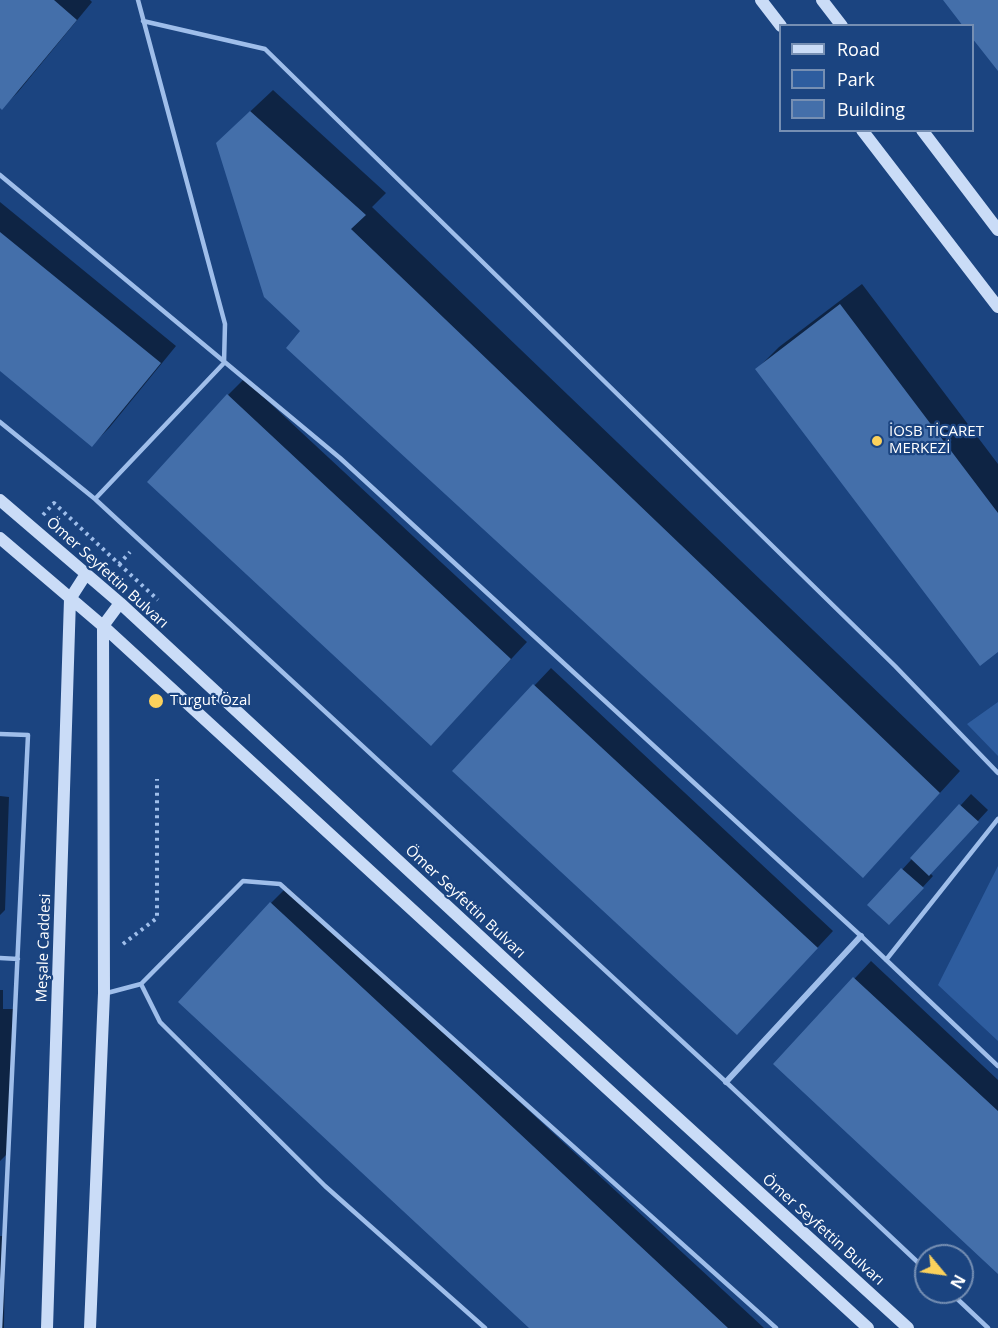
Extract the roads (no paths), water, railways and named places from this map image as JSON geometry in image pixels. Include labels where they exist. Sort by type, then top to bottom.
[{"type":"street","points":[[761,0],[779,24]]},
{"type":"street","points":[[822,0],[840,24]]},
{"type":"street","points":[[864,132],[998,307]]},
{"type":"street","points":[[924,132],[998,230]]},
{"type":"street","name":"Ömer Seyfettin Bulvarı","points":[[0,500],[120,603],[908,1328]]},
{"type":"street","points":[[0,538],[103,626],[868,1328]]},
{"type":"street","points":[[70,599],[86,574]]},
{"type":"street","name":"Meşale Caddesi","points":[[47,1328],[70,599]]},
{"type":"street","points":[[90,1328],[104,993],[103,626],[120,603]]},
{"type":"street","points":[[726,1082],[861,936]]},
{"type":"lane","points":[[94,499],[224,363],[225,324],[137,1]]},
{"type":"lane","points":[[143,21],[265,49],[895,666],[998,773]]},
{"type":"lane","points":[[0,175],[340,458],[861,936],[998,1066]]},
{"type":"lane","points":[[0,422],[94,499],[140,541],[914,1259]]},
{"type":"lane","points":[[0,734],[28,735],[18,959],[3,1197],[0,1328]]},
{"type":"lane","points":[[886,960],[998,819]]},
{"type":"lane","points":[[104,993],[141,984],[243,881],[280,884],[776,1328]]},
{"type":"lane","points":[[0,958],[18,959]]},
{"type":"lane","points":[[141,984],[160,1022],[325,1186],[485,1328]]},
{"type":"lane","points":[[963,1304],[988,1328]]},
{"type":"place","name":"İOSB TİCARET MERKEZİ","points":[[877,441]]},
{"type":"place","name":"Turgut Özal","points":[[156,701]]}]
